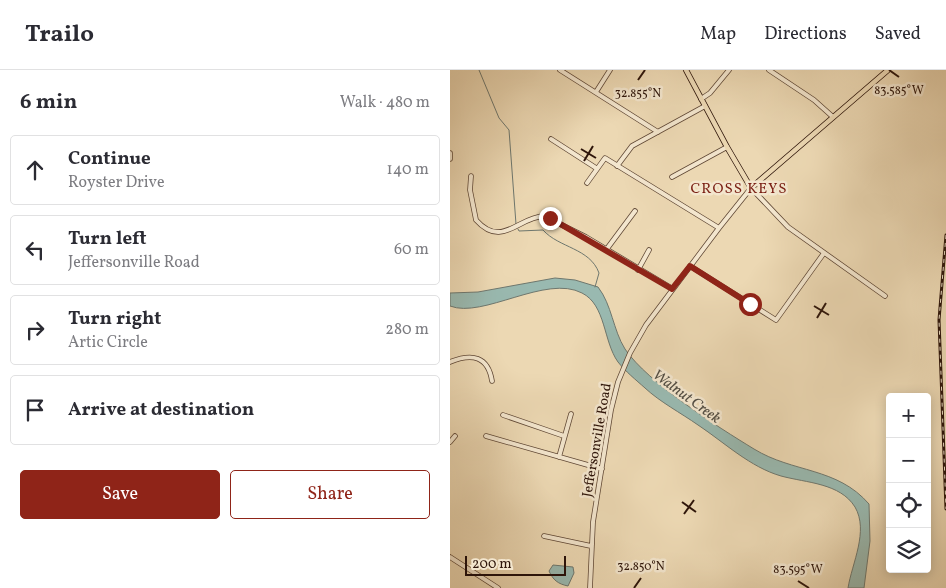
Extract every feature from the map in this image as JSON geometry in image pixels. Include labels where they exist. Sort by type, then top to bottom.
[{"type":"main road","points":[[686,70],[726,147],[751,188]]},
{"type":"main road","name":"Jeffersonville Road","points":[[751,188],[888,70]]},
{"type":"street","points":[[560,70],[658,132]]},
{"type":"street","points":[[596,92],[610,70]]},
{"type":"street","points":[[701,99],[710,93],[728,70]]},
{"type":"street","points":[[769,70],[814,100],[833,118]]},
{"type":"street","points":[[617,166],[628,149],[705,106]]},
{"type":"street","points":[[551,139],[596,168]]},
{"type":"street","points":[[672,177],[726,147]]},
{"type":"street","points":[[450,153],[450,159]]},
{"type":"street","points":[[587,183],[605,158],[718,228]]},
{"type":"street","points":[[471,176],[470,190],[476,220],[491,232],[503,232],[513,229],[539,216],[550,218],[672,289]]},
{"type":"street","points":[[751,188],[777,218],[885,296]]},
{"type":"street","name":"Jeffersonville Road","points":[[590,588],[591,546],[613,398],[618,379],[639,336],[718,228],[751,188]]},
{"type":"street","points":[[606,250],[635,211]]},
{"type":"street","points":[[638,270],[649,250]]},
{"type":"street","points":[[690,266],[776,320],[781,316],[824,253]]},
{"type":"street","points":[[450,362],[464,358],[480,359],[490,369],[492,381]]},
{"type":"street","points":[[559,457],[571,414]]},
{"type":"street","points":[[503,415],[564,436]]},
{"type":"street","points":[[450,442],[455,436]]},
{"type":"street","points":[[486,436],[602,469]]},
{"type":"street","points":[[544,536],[591,546]]},
{"type":"street","points":[[450,557],[498,588]]},
{"type":"water","points":[[555,278],[575,280],[598,287],[603,294],[625,349],[650,376],[685,404],[754,449],[784,463],[843,483],[869,504],[870,541],[864,588],[848,588],[860,537],[859,516],[849,499],[832,488],[781,476],[759,467],[651,393],[618,362],[609,344],[596,306],[582,293],[567,289],[551,289],[479,307],[464,308],[450,306],[450,293],[478,292]]},
{"type":"water","points":[[553,565],[573,567],[574,573],[568,586],[559,583],[552,577],[549,571]]},
{"type":"waterway","points":[[479,70],[499,118],[509,130],[516,224]]},
{"type":"waterway","points":[[518,229],[519,231],[543,230],[557,241],[589,258],[599,273],[595,287]]},
{"type":"railway","points":[[946,235],[939,320],[946,509]]},
{"type":"district","name":"CROSS KEYS","points":[[739,188]]},
{"type":"route","points":[[550,218],[586,237],[672,289],[690,266],[750,304]]},
{"type":"water label","name":"Walnut Creek","points":[[687,396]]}]
